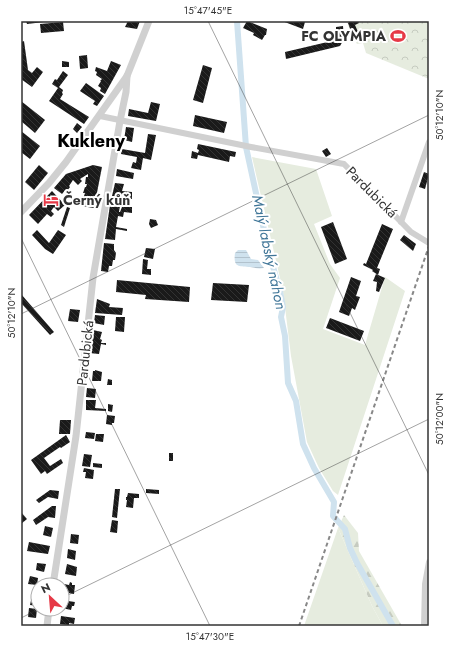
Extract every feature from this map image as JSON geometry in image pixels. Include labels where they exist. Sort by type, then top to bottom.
[{"type":"street","points":[[21,212],[49,183],[66,162],[127,76],[149,21]]},
{"type":"street","name":"Pardubická","points":[[54,577],[76,436],[93,278],[126,92],[127,76]]},
{"type":"street","name":"Pardubická","points":[[100,116],[251,147],[344,164],[411,232],[429,243]]},
{"type":"street","points":[[401,222],[429,142]]},
{"type":"street","points":[[424,626],[425,584],[429,562]]},
{"type":"green space","points":[[347,21],[429,21],[429,79],[366,53],[363,43],[357,44],[351,34]]},
{"type":"green space","points":[[252,157],[316,169],[332,216],[314,224],[330,264],[340,278],[323,329],[365,345],[385,277],[405,291],[338,495],[333,491],[319,468],[307,442],[291,356],[283,291]]},
{"type":"green space","points":[[344,515],[358,533],[359,551],[402,626],[383,626],[372,606],[338,528]]},
{"type":"green space","points":[[338,528],[372,606],[383,626],[304,626]]},
{"type":"water","points":[[238,250],[246,250],[251,259],[258,260],[264,268],[240,266],[236,264],[235,253]]},
{"type":"building","points":[[26,21],[44,21],[44,22],[27,24]]},
{"type":"building","points":[[128,21],[140,21],[137,29],[125,27]]},
{"type":"building","points":[[247,21],[267,29],[266,35],[262,40],[253,35],[254,33],[243,28]]},
{"type":"building","points":[[282,21],[300,21],[305,22],[303,29]]},
{"type":"building","points":[[350,21],[358,21],[359,23],[355,25],[358,32],[352,34],[348,23]]},
{"type":"building","points":[[63,22],[64,31],[41,33],[40,24]]},
{"type":"building","points":[[343,26],[344,39],[340,46],[286,59],[285,52],[336,40],[336,27]]},
{"type":"building","points":[[24,41],[28,70],[32,73],[37,67],[43,72],[32,87],[21,79],[21,42]]},
{"type":"building","points":[[87,55],[88,68],[80,69],[79,56]]},
{"type":"building","points":[[62,61],[69,62],[69,67],[62,67]]},
{"type":"building","points":[[111,61],[121,65],[105,94],[100,91],[101,88],[98,86],[102,79],[96,75],[97,72],[95,71],[96,67],[107,71]]},
{"type":"building","points":[[203,65],[212,68],[203,103],[193,100]]},
{"type":"building","points":[[63,71],[68,75],[59,87],[63,90],[63,94],[60,99],[89,117],[84,124],[49,101],[58,88],[52,84],[55,79],[57,80]]},
{"type":"building","points":[[86,83],[104,96],[97,106],[93,104],[95,101],[80,91]]},
{"type":"building","points":[[21,101],[45,120],[35,133],[21,121]]},
{"type":"building","points":[[151,102],[160,104],[156,121],[128,116],[129,109],[148,113]]},
{"type":"building","points":[[195,115],[227,122],[224,133],[193,126]]},
{"type":"building","points":[[77,123],[82,127],[77,133],[73,129]]},
{"type":"building","points":[[126,127],[134,128],[132,142],[124,140]]},
{"type":"building","points":[[21,131],[40,146],[30,159],[21,152]]},
{"type":"building","points":[[148,134],[156,135],[151,160],[143,158],[141,170],[131,168],[133,162],[136,163],[137,157],[121,154],[122,149],[145,153]]},
{"type":"building","points":[[198,144],[236,152],[235,157],[230,156],[229,162],[198,155],[197,159],[191,158],[192,151],[198,153]]},
{"type":"building","points":[[327,148],[331,154],[326,157],[322,151]]},
{"type":"building","points":[[39,165],[48,173],[34,190],[25,182]]},
{"type":"building","points":[[93,165],[102,167],[94,208],[81,206],[85,193],[83,193],[87,184],[85,184],[86,177],[88,177],[88,174],[80,179],[82,181],[78,185],[73,180],[68,190],[66,189],[62,194],[54,188],[66,174]]},
{"type":"building","points":[[117,169],[134,173],[133,179],[116,176]]},
{"type":"building","points":[[424,172],[429,174],[425,189],[419,187]]},
{"type":"building","points":[[115,183],[124,184],[122,191],[132,192],[132,199],[112,196]]},
{"type":"building","points":[[52,191],[65,205],[58,211],[54,207],[51,211],[54,214],[51,217],[47,214],[38,224],[29,215]]},
{"type":"building","points":[[111,198],[121,200],[119,212],[122,207],[132,207],[132,213],[124,212],[123,217],[118,216],[116,227],[127,229],[127,231],[116,229],[115,240],[105,239]]},
{"type":"building","points":[[67,207],[70,208],[64,227],[61,225]]},
{"type":"building","points":[[150,219],[156,220],[158,225],[151,228],[149,224]]},
{"type":"building","points":[[333,222],[347,259],[335,264],[321,227]]},
{"type":"building","points":[[382,224],[393,229],[377,268],[380,269],[378,275],[372,271],[373,270],[363,265],[364,263],[366,264]]},
{"type":"building","points":[[37,230],[49,243],[58,230],[66,235],[53,254],[45,249],[32,235]]},
{"type":"building","points":[[404,235],[416,244],[413,251],[400,240]]},
{"type":"building","points":[[104,243],[114,244],[114,250],[116,253],[115,260],[113,260],[112,266],[109,266],[108,272],[101,271]]},
{"type":"building","points":[[146,248],[155,249],[153,259],[144,257]]},
{"type":"building","points":[[143,259],[148,260],[147,269],[151,269],[151,275],[142,274]]},
{"type":"building","points":[[376,274],[385,278],[379,292],[376,291],[377,282],[373,281]]},
{"type":"building","points":[[351,277],[361,281],[356,296],[360,297],[355,310],[352,308],[349,316],[339,312]]},
{"type":"building","points":[[117,280],[190,287],[189,302],[145,299],[146,295],[116,292]]},
{"type":"building","points":[[213,283],[249,285],[247,302],[211,300]]},
{"type":"building","points":[[21,294],[54,332],[50,335],[21,303]]},
{"type":"building","points":[[97,299],[110,304],[109,307],[123,308],[122,315],[95,313]]},
{"type":"building","points":[[70,309],[80,310],[78,322],[68,321]]},
{"type":"building","points":[[95,315],[105,316],[104,325],[94,323]]},
{"type":"building","points":[[116,317],[125,317],[124,332],[115,331]]},
{"type":"building","points":[[330,318],[364,331],[360,341],[326,328]]},
{"type":"building","points":[[93,330],[102,332],[100,339],[102,340],[101,343],[106,343],[106,345],[101,344],[99,354],[89,353]]},
{"type":"building","points":[[95,370],[102,372],[101,381],[92,381],[93,371]]},
{"type":"building","points":[[108,379],[112,380],[112,385],[107,385]]},
{"type":"building","points":[[87,388],[96,389],[95,398],[86,397]]},
{"type":"building","points":[[86,400],[96,400],[95,408],[106,409],[106,411],[86,410]]},
{"type":"building","points":[[108,404],[113,405],[112,412],[108,411]]},
{"type":"building","points":[[107,415],[115,416],[114,423],[112,423],[112,425],[106,424]]},
{"type":"building","points":[[60,420],[71,420],[70,434],[59,434]]},
{"type":"building","points":[[86,432],[95,433],[94,439],[85,438]]},
{"type":"building","points":[[96,434],[104,434],[103,442],[95,441]]},
{"type":"building","points":[[66,435],[70,442],[44,458],[50,466],[61,459],[63,463],[47,474],[45,471],[41,474],[31,460]]},
{"type":"building","points":[[169,453],[173,453],[173,461],[169,461]]},
{"type":"building","points":[[84,454],[92,455],[90,467],[82,466]]},
{"type":"building","points":[[93,463],[102,464],[102,468],[93,467]]},
{"type":"building","points":[[84,468],[94,470],[93,479],[85,478],[86,472],[83,472]]},
{"type":"building","points":[[115,489],[120,489],[117,518],[112,517]]},
{"type":"building","points":[[146,489],[159,490],[159,494],[146,493]]},
{"type":"building","points":[[50,490],[59,491],[58,499],[48,497],[39,503],[36,500]]},
{"type":"building","points":[[128,493],[139,494],[139,498],[134,498],[133,508],[126,507],[126,497]]},
{"type":"building","points":[[52,506],[56,506],[55,518],[48,517],[36,525],[33,520]]},
{"type":"building","points":[[21,512],[27,519],[21,524]]},
{"type":"building","points":[[112,520],[118,521],[117,533],[110,532]]},
{"type":"building","points":[[45,526],[53,528],[51,537],[43,535]]},
{"type":"building","points":[[71,534],[79,535],[78,544],[70,543]]},
{"type":"building","points":[[29,542],[50,546],[48,554],[27,551]]},
{"type":"building","points":[[68,549],[76,551],[75,560],[67,558]]},
{"type":"building","points":[[37,563],[46,564],[44,572],[36,570]]},
{"type":"building","points":[[67,564],[77,567],[76,576],[65,574]]},
{"type":"building","points":[[30,576],[34,577],[30,577],[30,584],[28,584]]},
{"type":"building","points":[[70,582],[72,585],[75,585],[74,594],[70,593]]},
{"type":"building","points":[[70,601],[75,602],[74,606],[72,606],[71,610]]},
{"type":"building","points":[[30,608],[30,617],[36,618],[28,617]]},
{"type":"building","points":[[61,617],[75,618],[74,624],[60,624]]},
{"type":"waterway","name":"Malý labský náhon","points":[[237,21],[246,147],[269,253],[280,291],[283,307],[281,317],[285,336],[288,383],[296,401],[303,444],[314,468],[334,502],[333,516],[345,529],[350,548],[357,563],[393,626]]},
{"type":"railway","points":[[299,626],[429,246]]},
{"type":"place","name":"FC OLYMPIA","points":[[398,36]]},
{"type":"place","name":"Černý kůň","points":[[51,200]]},
{"type":"district","name":"Kukleny","points":[[91,141]]}]
